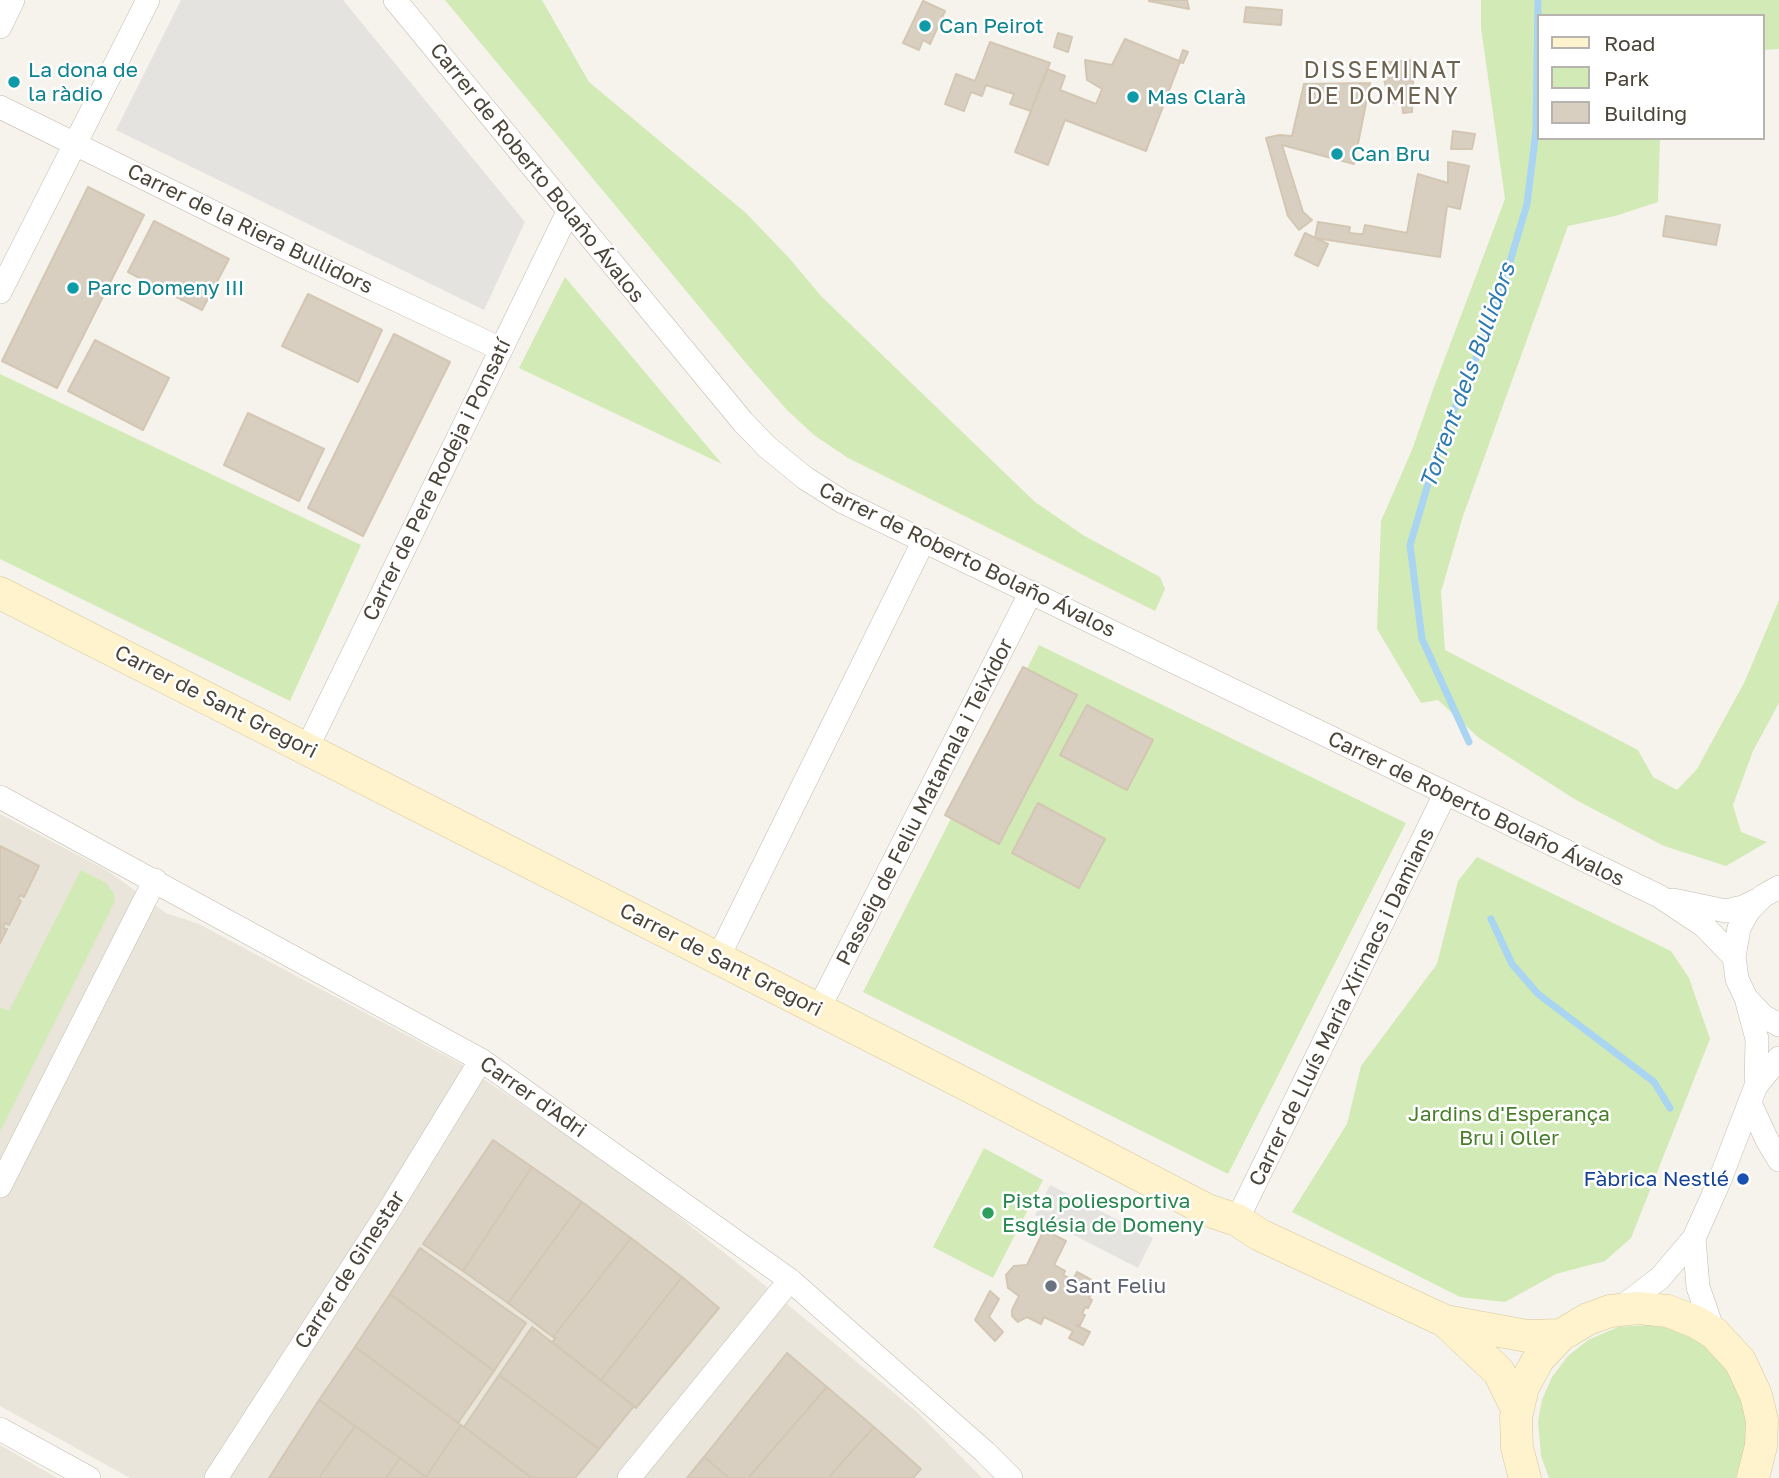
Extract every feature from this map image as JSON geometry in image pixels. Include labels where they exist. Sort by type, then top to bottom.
[{"type":"main road","name":"Carrer de Sant Gregori","points":[[0,593],[1208,1210],[1237,1220],[1260,1235],[1445,1321],[1527,1336],[1561,1335]]},
{"type":"main road","points":[[1525,1478],[1517,1448],[1517,1409],[1523,1387],[1533,1368],[1561,1335],[1588,1319],[1618,1310],[1638,1308],[1668,1311],[1696,1322],[1714,1333],[1740,1361],[1752,1383],[1760,1408],[1770,1458],[1753,1478]]},
{"type":"main road","name":"Carrer de Sant Gregori","points":[[1445,1321],[1499,1372],[1517,1409]]},
{"type":"street","points":[[0,26],[13,0]]},
{"type":"street","points":[[0,292],[148,0]]},
{"type":"street","name":"Carrer de Roberto Bolaño Ávalos","points":[[395,0],[743,422],[767,447],[804,478],[826,492],[1031,593],[1659,896],[1704,926],[1734,957]]},
{"type":"street","name":"Carrer de la Riera Bullidors","points":[[0,107],[292,251],[501,349]]},
{"type":"street","name":"Carrer de Pere Rodeja i Ponsatí","points":[[307,748],[568,212]]},
{"type":"street","points":[[718,958],[923,540]]},
{"type":"street","name":"Passeig de Feliu Matamala i Teixidor","points":[[818,1010],[1031,593]]},
{"type":"street","name":"Carrer de Lluís Maria Xirinacs i Damians","points":[[1237,1220],[1446,794]]},
{"type":"street","name":"Carrer d'Adri","points":[[0,797],[481,1060],[790,1280],[1011,1478]]},
{"type":"street","points":[[0,1186],[155,880]]},
{"type":"street","points":[[1771,892],[1749,911],[1739,928],[1734,957],[1737,979],[1746,998],[1757,1039],[1753,1095],[1767,1140],[1779,1160]]},
{"type":"street","name":"Carrer de Roberto Bolaño Ávalos","points":[[1659,896],[1726,911],[1743,907],[1771,892]]},
{"type":"street","points":[[1746,998],[1763,1016],[1779,1025]]},
{"type":"street","points":[[1618,1310],[1660,1278],[1694,1238],[1753,1095],[1779,1058]]},
{"type":"street","name":"Carrer de Ginestar","points":[[216,1478],[402,1189],[481,1060]]},
{"type":"street","points":[[1694,1238],[1698,1287],[1714,1333]]},
{"type":"street","points":[[629,1478],[790,1280]]},
{"type":"street","points":[[0,1429],[89,1478]]},
{"type":"shaded area","points":[[181,0],[343,0],[525,222],[484,310],[116,130]]},
{"type":"shaded area","points":[[0,814],[108,871],[166,913],[199,924],[461,1064],[628,1176],[917,1412],[982,1478],[130,1478],[0,1406]]},
{"type":"shaded area","points":[[1050,1185],[1153,1238],[1138,1268],[1035,1215]]},
{"type":"shaded area","points":[[0,1445],[57,1478],[0,1478]]},
{"type":"green space","points":[[445,0],[542,0],[589,82],[746,213],[821,296],[1035,502],[1083,535],[1160,577],[1165,589],[1155,611],[848,458],[814,435],[787,410],[745,362]]},
{"type":"green space","points":[[1481,0],[1779,0],[1779,49],[1765,50],[1765,14],[1538,14],[1538,140],[1660,140],[1658,202],[1615,216],[1568,226],[1463,516],[1441,592],[1445,650],[1638,750],[1653,777],[1677,790],[1697,769],[1745,681],[1779,600],[1779,703],[1753,751],[1733,805],[1741,832],[1767,842],[1726,866],[1664,846],[1576,800],[1479,738],[1438,700],[1421,703],[1377,629],[1381,521],[1412,450],[1505,199],[1481,27]]},
{"type":"green space","points":[[565,277],[722,464],[519,368]]},
{"type":"green space","points":[[0,374],[361,545],[290,701],[0,559]]},
{"type":"green space","points":[[1039,645],[1406,823],[1228,1174],[863,992]]},
{"type":"green space","name":"Jardins d'Esperança Bru i Oller","points":[[1477,857],[1671,951],[1689,978],[1710,1039],[1631,1238],[1605,1261],[1556,1274],[1505,1302],[1460,1297],[1292,1212],[1347,1124],[1361,1066],[1437,964],[1458,881]]},
{"type":"green space","points":[[81,870],[106,883],[114,894],[115,901],[0,1132],[0,1007],[9,1011]]},
{"type":"green space","name":"Pista poliesportiva Església de Domeny","points":[[984,1148],[1043,1180],[993,1278],[933,1247]]},
{"type":"green space","points":[[1649,1325],[1669,1328],[1696,1340],[1708,1347],[1726,1366],[1746,1409],[1748,1435],[1736,1478],[1549,1478],[1541,1456],[1538,1421],[1542,1400],[1552,1377],[1568,1356],[1588,1340],[1618,1327]]},
{"type":"building","points":[[1187,0],[1189,9],[1149,1]]},
{"type":"building","name":"Can Peirot","points":[[923,1],[945,11],[930,44],[923,40],[919,50],[903,43]]},
{"type":"building","points":[[1246,7],[1282,10],[1281,25],[1244,22]]},
{"type":"building","points":[[1058,33],[1072,37],[1068,52],[1054,47]]},
{"type":"building","name":"Mas Clarà","points":[[1125,39],[1179,61],[1183,50],[1188,52],[1183,63],[1180,62],[1146,151],[1065,120],[1048,165],[1015,152],[1047,69],[1065,76],[1060,90],[1096,104],[1102,89],[1087,80],[1085,60],[1112,65]]},
{"type":"building","points":[[990,42],[1050,63],[1031,111],[1010,104],[1014,94],[986,85],[982,96],[971,92],[964,111],[945,104],[956,74],[975,81]]},
{"type":"building","points":[[1414,60],[1412,112],[1403,113],[1402,101],[1390,103],[1380,63]]},
{"type":"building","name":"Can Bru","points":[[1370,83],[1354,164],[1282,145],[1303,212],[1312,220],[1299,230],[1288,216],[1266,138],[1292,136],[1304,84]]},
{"type":"building","points":[[1453,131],[1475,134],[1472,149],[1451,149]]},
{"type":"building","points":[[1448,162],[1469,166],[1460,209],[1447,206],[1440,257],[1315,238],[1318,222],[1350,227],[1349,233],[1363,234],[1365,225],[1407,233],[1418,174],[1448,183]]},
{"type":"building","name":"Parc Domeny III","points":[[88,187],[144,215],[57,388],[2,361]]},
{"type":"building","points":[[1666,216],[1720,225],[1716,245],[1663,236]]},
{"type":"building","name":"Parc Domeny III","points":[[154,221],[229,259],[202,310],[128,272]]},
{"type":"building","points":[[1305,233],[1328,244],[1318,266],[1295,255]]},
{"type":"building","points":[[308,294],[382,330],[358,382],[282,346]]},
{"type":"building","points":[[394,334],[450,362],[363,536],[308,508]]},
{"type":"building","name":"Parc Domeny III","points":[[95,340],[169,378],[143,430],[68,391]]},
{"type":"building","points":[[248,413],[324,449],[299,501],[224,465]]},
{"type":"building","points":[[1023,667],[1077,695],[999,844],[945,815]]},
{"type":"building","points":[[1087,705],[1153,740],[1127,790],[1060,755]]},
{"type":"building","points":[[1038,803],[1105,839],[1079,888],[1012,853]]},
{"type":"building","points":[[0,846],[39,866],[24,897],[20,895],[18,899],[21,901],[9,925],[5,923],[3,928],[7,929],[0,943]]},
{"type":"building","points":[[493,1140],[532,1167],[463,1271],[423,1244]]},
{"type":"building","points":[[532,1167],[582,1202],[508,1303],[463,1271]]},
{"type":"building","points":[[582,1202],[631,1238],[553,1337],[508,1303]]},
{"type":"building","name":"Sant Feliu","points":[[1044,1230],[1066,1241],[1054,1265],[1065,1271],[1063,1275],[1073,1280],[1077,1272],[1097,1283],[1089,1298],[1092,1300],[1082,1314],[1085,1315],[1080,1325],[1076,1325],[1090,1332],[1083,1345],[1069,1338],[1073,1331],[1044,1317],[1041,1324],[1027,1317],[1018,1322],[1012,1316],[1019,1296],[1008,1288],[1006,1275],[1014,1266],[1027,1265]]},
{"type":"building","points":[[631,1238],[682,1277],[601,1380],[552,1342],[556,1338],[553,1337]]},
{"type":"building","points":[[420,1248],[526,1323],[494,1371],[390,1294]]},
{"type":"building","points":[[682,1277],[719,1308],[636,1408],[601,1380]]},
{"type":"building","points":[[990,1291],[999,1299],[989,1317],[1003,1332],[995,1341],[975,1320]]},
{"type":"building","points":[[390,1294],[494,1371],[458,1423],[355,1347]]},
{"type":"building","points":[[532,1327],[634,1406],[599,1449],[499,1375]]},
{"type":"building","points":[[355,1347],[461,1425],[426,1477],[319,1400]]},
{"type":"building","points":[[787,1353],[827,1387],[748,1478],[729,1478],[704,1457]]},
{"type":"building","points":[[499,1375],[599,1449],[575,1478],[532,1478],[464,1427]]},
{"type":"building","points":[[827,1387],[874,1427],[828,1478],[748,1478]]},
{"type":"building","points":[[319,1400],[355,1426],[319,1478],[269,1478]]},
{"type":"building","points":[[461,1425],[532,1478],[426,1477]]},
{"type":"building","points":[[355,1426],[400,1458],[386,1478],[319,1478]]},
{"type":"building","points":[[874,1427],[921,1469],[913,1478],[828,1478]]},
{"type":"building","points":[[704,1457],[729,1478],[687,1478]]},
{"type":"building","points":[[400,1458],[426,1477],[428,1478],[386,1478]]},
{"type":"waterway","name":"Torrent dels Bullidors","points":[[1469,742],[1422,639],[1410,545],[1441,440],[1494,316],[1527,204],[1536,131],[1538,0]]},
{"type":"waterway","name":"Torrent dels Bullidors","points":[[1491,919],[1512,964],[1538,994],[1654,1082],[1670,1108]]},
{"type":"place","name":"Can Peirot","points":[[925,26]]},
{"type":"place","name":"La dona de la ràdio","points":[[14,82]]},
{"type":"place","name":"Mas Clarà","points":[[1133,97]]},
{"type":"place","name":"Can Bru","points":[[1337,154]]},
{"type":"place","name":"Parc Domeny III","points":[[73,288]]},
{"type":"place","name":"Fàbrica Nestlé","points":[[1743,1179]]},
{"type":"place","name":"Pista poliesportiva Església de Domeny","points":[[988,1213]]},
{"type":"place","name":"Sant Feliu","points":[[1051,1286]]},
{"type":"district","name":"DISSEMINAT DE DOMENY","points":[[1383,84]]}]
